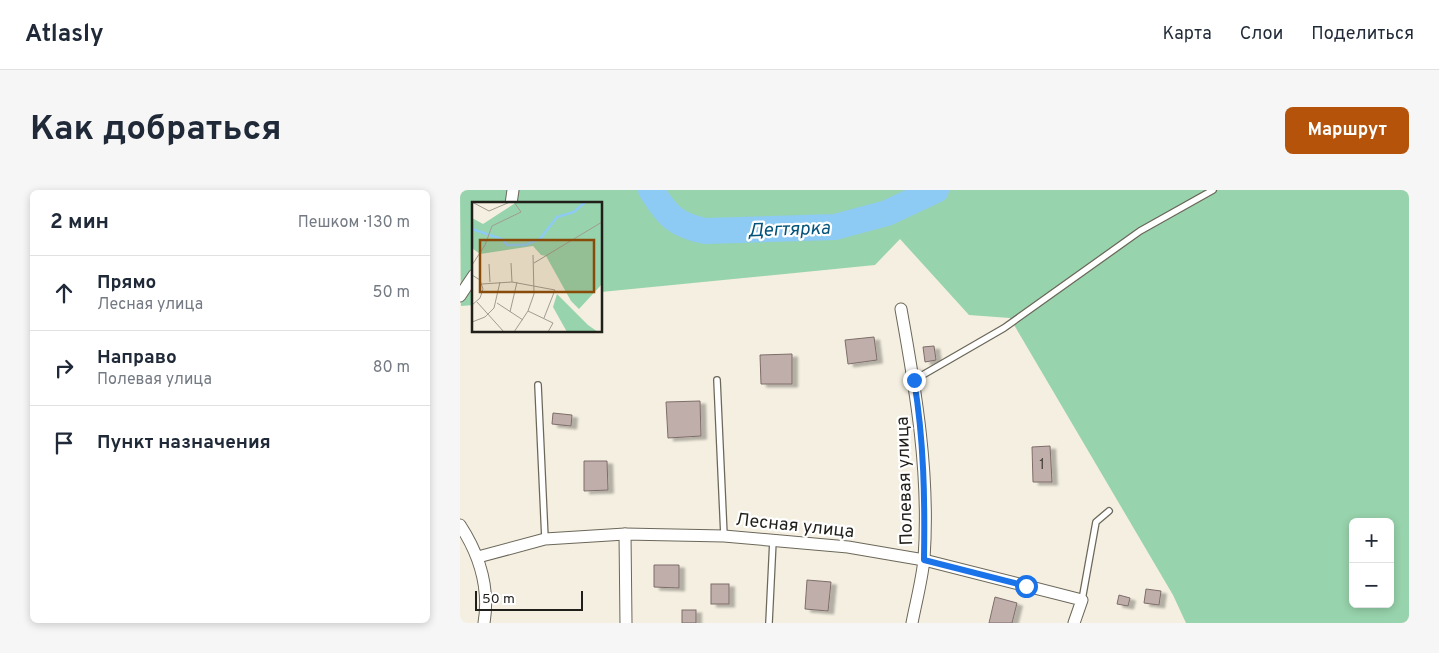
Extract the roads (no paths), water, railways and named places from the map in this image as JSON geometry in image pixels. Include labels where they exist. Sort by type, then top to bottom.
[{"type":"street","points":[[460,296],[472,278]]},
{"type":"street","name":"Полевая улица","points":[[901,309],[919,408],[925,498],[924,560],[912,623]]},
{"type":"street","points":[[460,525],[478,558],[486,596],[484,623]]},
{"type":"street","points":[[625,534],[626,623]]},
{"type":"street","name":"Лесная улица","points":[[478,558],[545,539],[625,534],[724,536],[848,547],[924,560],[1082,600]]},
{"type":"street","points":[[1074,623],[1082,600]]},
{"type":"lane","points":[[914,380],[1004,328],[1140,231],[1212,190]]},
{"type":"lane","points":[[718,380],[724,536]]},
{"type":"lane","points":[[538,385],[545,539]]},
{"type":"lane","points":[[1082,600],[1096,522],[1109,511]]},
{"type":"lane","points":[[769,623],[773,540]]},
{"type":"waterway","name":"Дегтярка","points":[[651,190],[673,218],[686,226],[705,231],[835,227],[887,213],[936,190]]}]
